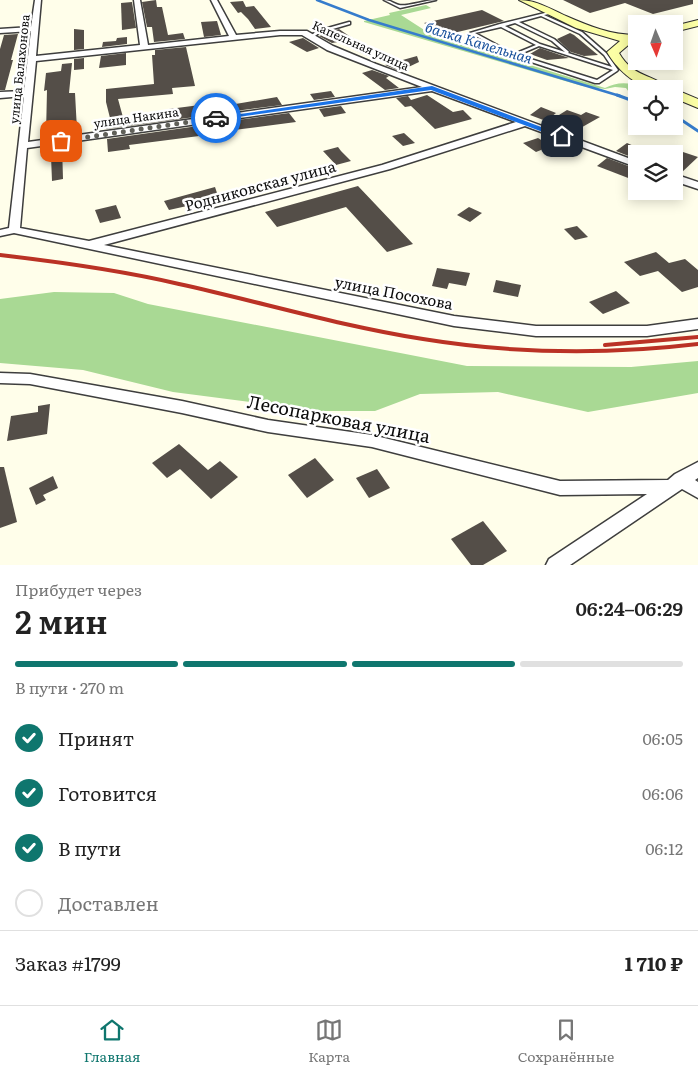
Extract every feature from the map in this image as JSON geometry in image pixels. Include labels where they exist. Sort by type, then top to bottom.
[{"type":"street","name":"улица Балахонова","points":[[14,230],[38,0]]},
{"type":"street","points":[[137,0],[144,47]]},
{"type":"street","points":[[214,0],[234,38]]},
{"type":"street","points":[[524,0],[604,37],[622,70],[644,80]]},
{"type":"street","points":[[683,27],[698,23]]},
{"type":"street","points":[[0,31],[35,28]]},
{"type":"street","points":[[592,30],[628,38]]},
{"type":"street","name":"Капельная улица","points":[[32,59],[294,32],[310,37],[372,66],[628,161]]},
{"type":"street","points":[[613,52],[628,42]]},
{"type":"street","name":"улица Накина","points":[[23,146],[432,88]]},
{"type":"street","points":[[0,95],[29,92]]},
{"type":"street","points":[[683,97],[698,104]]},
{"type":"street","name":"Родниковская улица","points":[[0,233],[14,230],[89,245],[386,168],[524,122]]},
{"type":"street","points":[[683,180],[698,186]]},
{"type":"street","name":"улица Посохова","points":[[89,245],[454,321],[545,331],[646,331],[698,324]]},
{"type":"street","name":"Лесопарковая улица","points":[[0,378],[30,379],[182,407],[268,426],[372,441],[560,488],[675,483]]},
{"type":"street","points":[[555,565],[698,469]]},
{"type":"street","points":[[675,483],[698,491]]},
{"type":"lane","points":[[386,0],[400,7],[434,0]]},
{"type":"lane","points":[[553,12],[472,33],[514,55],[597,82],[622,70]]},
{"type":"lane","points":[[541,15],[581,33],[622,70]]},
{"type":"lane","points":[[516,22],[553,40],[570,55]]},
{"type":"lane","points":[[310,37],[318,32],[349,23]]},
{"type":"lane","points":[[565,26],[576,23]]},
{"type":"lane","points":[[501,25],[539,45],[622,70]]},
{"type":"lane","points":[[514,55],[539,45]]},
{"type":"green space","points":[[426,5],[431,8],[401,15],[432,35],[605,88],[614,84],[628,84],[628,91],[626,88],[615,87],[605,89],[582,86],[364,22],[390,15],[389,13]]},
{"type":"green space","points":[[54,292],[114,293],[148,304],[467,366],[631,367],[698,361],[698,393],[588,412],[498,392],[420,394],[375,411],[320,411],[173,392],[83,370],[0,363],[0,299]]},
{"type":"building","points":[[156,0],[157,7],[162,7],[168,35],[183,33],[185,39],[154,42],[152,27],[147,27],[142,2]]},
{"type":"building","points":[[563,0],[693,0],[693,4],[653,14],[625,3],[590,13]]},
{"type":"building","points":[[243,1],[246,7],[254,6],[271,27],[255,29],[248,19],[241,12],[238,13],[230,2]]},
{"type":"building","points":[[132,2],[136,28],[122,30],[121,3]]},
{"type":"building","points":[[482,10],[504,21],[445,35],[424,23]]},
{"type":"building","points":[[217,21],[221,35],[204,37],[201,22]]},
{"type":"building","points":[[74,29],[84,30],[84,49],[74,50]]},
{"type":"building","points":[[339,29],[371,51],[368,56],[338,42],[332,43],[319,36]]},
{"type":"building","points":[[570,33],[598,55],[584,56],[571,52],[557,39]]},
{"type":"building","points":[[18,34],[5,90],[0,90],[0,49],[4,35]]},
{"type":"building","points":[[127,37],[127,44],[102,47],[103,42],[116,41],[117,38]]},
{"type":"building","points":[[303,38],[319,48],[307,52],[289,42]]},
{"type":"building","points":[[186,47],[195,86],[172,88],[173,94],[118,99],[124,121],[170,114],[169,109],[200,105],[202,116],[106,129],[105,123],[111,122],[106,102],[106,89],[154,84],[152,55],[155,55],[155,50]]},
{"type":"building","points":[[540,48],[569,58],[547,60],[530,54]]},
{"type":"building","points":[[126,53],[126,65],[99,68],[101,56]]},
{"type":"building","points":[[417,56],[419,62],[400,71],[385,65]]},
{"type":"building","points":[[84,58],[84,69],[74,70],[74,59]]},
{"type":"building","points":[[72,63],[69,93],[75,93],[77,130],[62,132],[62,135],[48,137],[48,134],[46,134],[47,90],[44,91],[46,73],[61,71],[62,64]]},
{"type":"building","points":[[372,70],[389,76],[386,78],[399,88],[385,90],[362,73]]},
{"type":"building","points":[[331,91],[335,97],[314,100],[310,94]]},
{"type":"building","points":[[427,95],[453,112],[463,110],[472,119],[435,129],[411,106],[405,107],[396,98],[408,96],[411,100]]},
{"type":"building","points":[[277,97],[282,105],[220,113],[218,107]]},
{"type":"building","points":[[341,106],[346,113],[324,117],[319,109]]},
{"type":"building","points":[[541,107],[556,113],[546,121],[530,115]]},
{"type":"building","points":[[567,110],[581,115],[586,112],[600,117],[577,130],[551,120]]},
{"type":"building","points":[[289,113],[296,122],[226,131],[223,122]]},
{"type":"building","points":[[205,125],[207,135],[129,145],[130,149],[108,152],[107,139]]},
{"type":"building","points":[[404,133],[415,143],[403,146],[392,136]]},
{"type":"building","points":[[538,138],[551,146],[536,152],[523,143]]},
{"type":"building","points":[[627,143],[632,145],[628,145],[628,156],[616,151]]},
{"type":"building","points":[[62,145],[63,179],[52,181],[51,156],[48,157],[48,147]]},
{"type":"building","points":[[338,147],[351,161],[336,165],[323,151]]},
{"type":"building","points":[[683,152],[698,157],[683,171]]},
{"type":"building","points":[[607,158],[628,166],[628,178],[597,166]]},
{"type":"building","points":[[358,186],[413,244],[387,252],[346,207],[277,227],[265,212]]},
{"type":"building","points":[[215,187],[218,196],[196,204],[169,210],[164,201]]},
{"type":"building","points":[[116,205],[121,218],[100,223],[95,210]]},
{"type":"building","points":[[469,207],[482,213],[470,222],[457,215]]},
{"type":"building","points":[[577,226],[588,237],[575,240],[564,229]]},
{"type":"building","points":[[656,252],[669,263],[685,259],[698,270],[698,287],[682,292],[658,271],[640,276],[624,262]]},
{"type":"building","points":[[437,268],[470,273],[466,286],[449,283],[447,289],[432,286]]},
{"type":"building","points":[[496,280],[521,285],[518,297],[493,292]]},
{"type":"building","points":[[616,291],[630,303],[603,314],[589,302]]},
{"type":"building","points":[[50,404],[47,434],[7,441],[11,416],[38,412],[38,406]]},
{"type":"building","points":[[179,444],[208,470],[220,461],[238,477],[211,499],[180,469],[167,478],[152,463]]},
{"type":"building","points":[[315,458],[334,480],[307,498],[288,475]]},
{"type":"building","points":[[0,467],[4,467],[17,522],[0,528]]},
{"type":"building","points":[[377,469],[390,488],[369,498],[356,478]]},
{"type":"building","points":[[53,476],[58,488],[43,495],[46,500],[36,505],[29,488]]},
{"type":"building","points":[[483,521],[507,551],[483,565],[471,565],[451,539]]},
{"type":"waterway","name":"балка Капельная","points":[[317,0],[369,20],[618,96]]},
{"type":"waterway","name":"балка Капельная","points":[[618,96],[628,99]]},
{"type":"waterway","name":"балка Капельная","points":[[683,121],[698,131]]},
{"type":"railway","points":[[0,255],[157,279],[392,334],[457,344],[492,348],[560,351],[629,350],[698,344]]},
{"type":"railway","points":[[605,345],[698,337]]},
{"type":"way so far","points":[[61,141],[216,118]]},
{"type":"route","points":[[216,118],[432,88],[562,136]]}]
